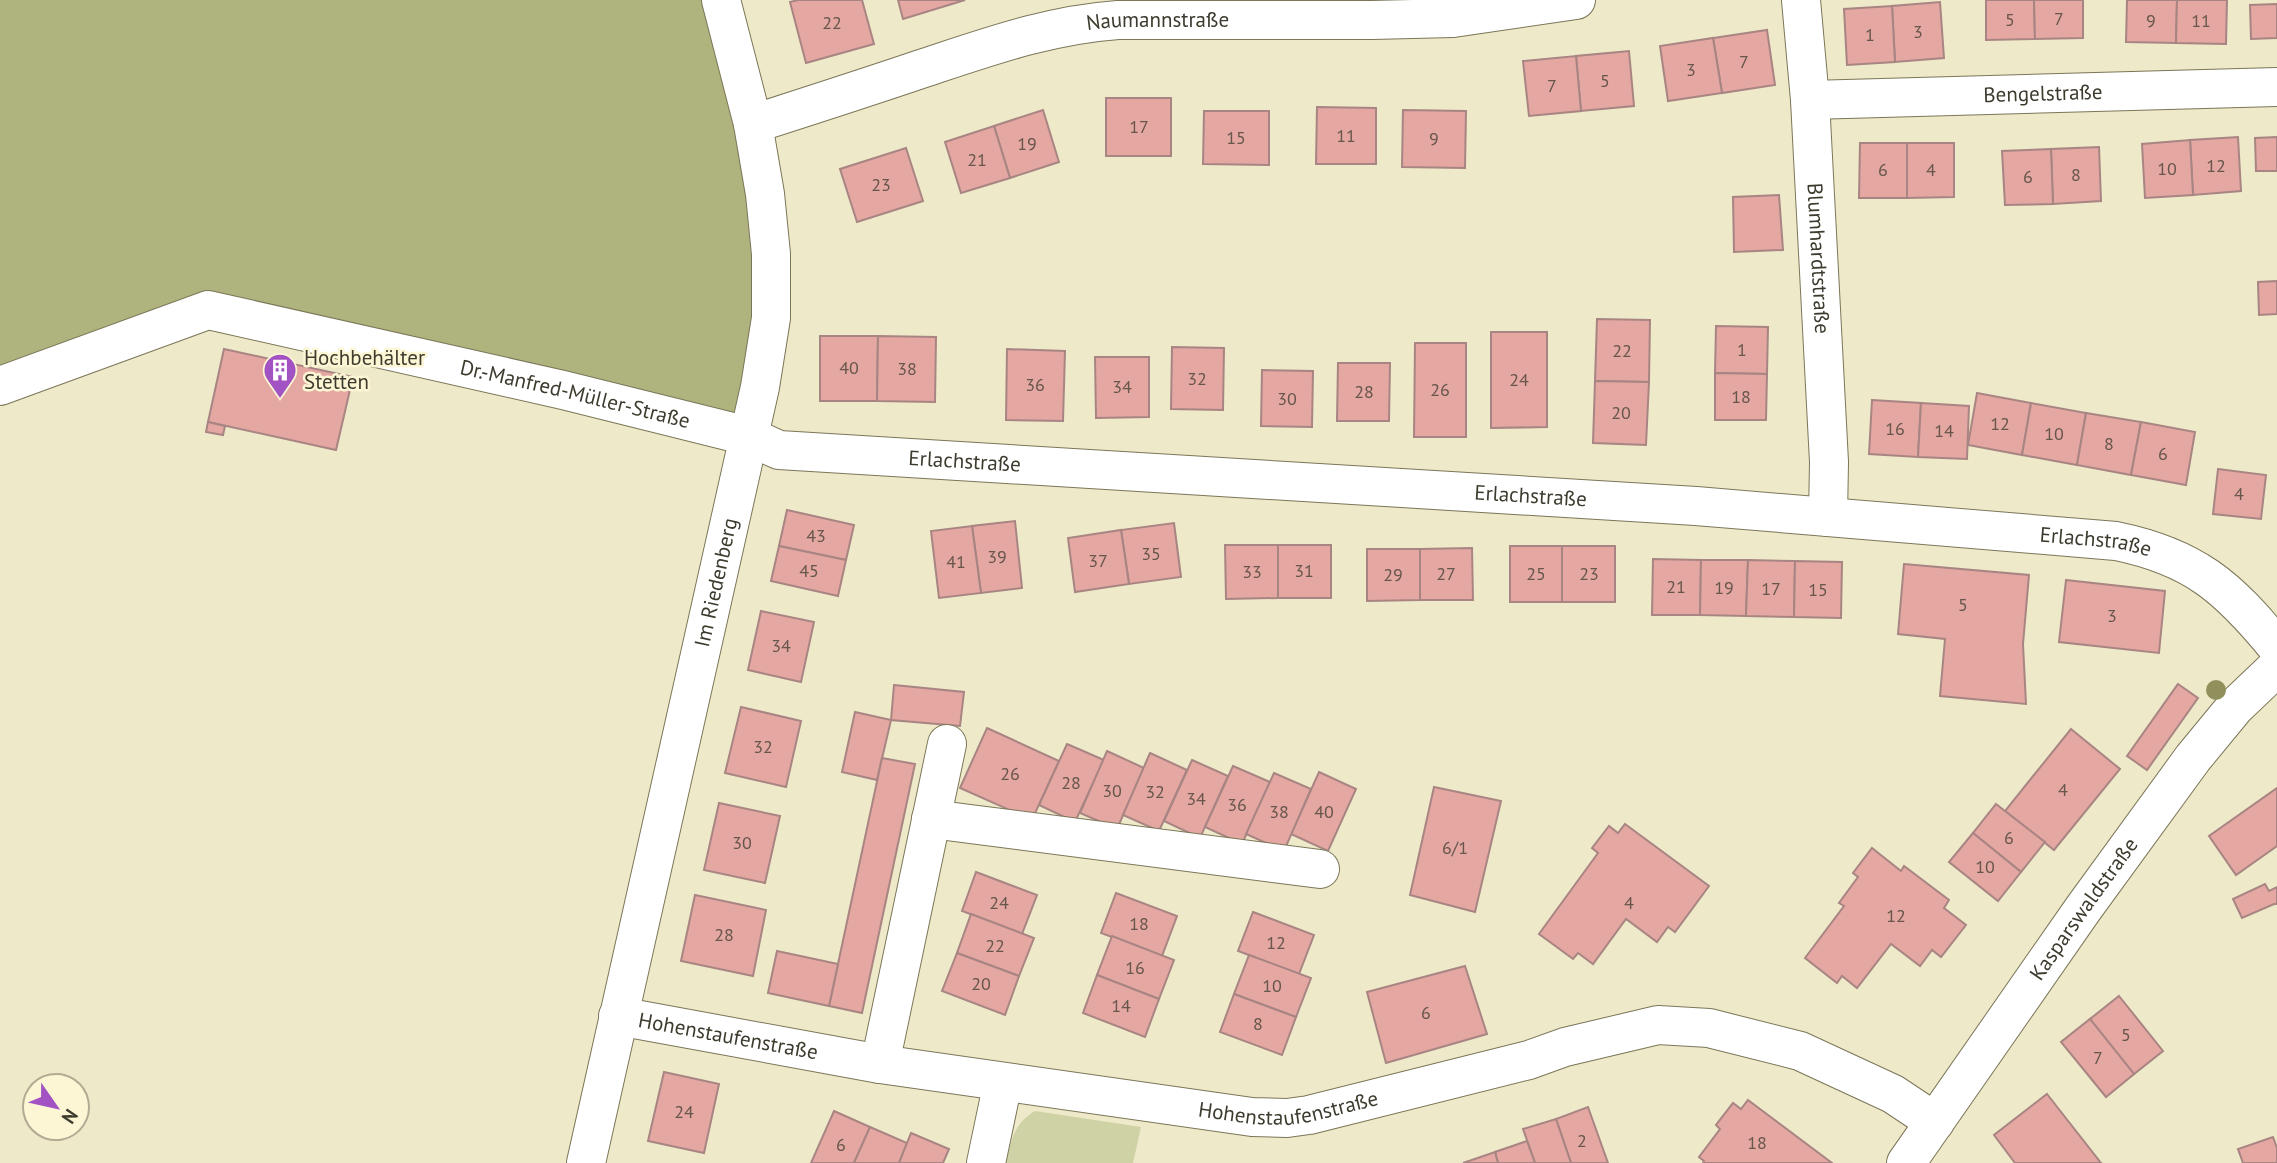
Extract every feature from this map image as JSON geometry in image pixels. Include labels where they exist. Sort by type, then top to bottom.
[{"type":"street","name":"Im Riedenberg","points":[[586,1163],[760,387],[771,318],[771,254],[765,194],[753,124],[721,0]]},
{"type":"street","name":"Naumannstraße","points":[[753,124],[1042,30],[1084,23],[1118,20],[1453,18],[1576,0]]},
{"type":"street","name":"Blumhardtstraße","points":[[1801,0],[1810,100],[1829,462],[1828,517]]},
{"type":"street","name":"Bengelstraße","points":[[1810,100],[2277,87]]},
{"type":"street","name":"Dr.-Manfred-Müller-Straße","points":[[0,386],[208,310],[563,390],[748,436]]},
{"type":"street","name":"Erlachstraße","points":[[748,436],[779,450],[1417,487],[2116,541],[2146,547],[2182,562],[2204,575],[2230,593],[2277,647]]},
{"type":"street","name":"Kasparswaldstraße","points":[[1906,1163],[2083,909],[2193,758],[2235,707],[2277,667]]},
{"type":"street","points":[[880,1064],[947,744]]},
{"type":"street","points":[[931,819],[1320,869]]},
{"type":"street","name":"Hohenstaufenstraße","points":[[618,1016],[880,1064],[1252,1117],[1287,1118],[1310,1115],[1658,1025],[1709,1028],[1800,1051],[1893,1094],[1935,1122]]},
{"type":"street","points":[[986,1163],[1003,1082]]},
{"type":"green space","points":[[0,0],[721,0],[765,194],[748,436],[208,310],[0,386]]},
{"type":"green space","points":[[1035,1111],[1141,1127],[1133,1163],[1006,1163],[1018,1127]]},
{"type":"building","points":[[862,0],[874,44],[806,63],[790,2]]},
{"type":"building","points":[[898,0],[965,0],[903,19]]},
{"type":"building","points":[[1986,0],[2034,0],[2035,39],[1986,40]]},
{"type":"building","points":[[2034,0],[2083,0],[2083,38],[2035,39]]},
{"type":"building","points":[[2127,0],[2177,0],[2176,43],[2126,42]]},
{"type":"building","points":[[2177,0],[2227,0],[2226,44],[2176,43]]},
{"type":"building","points":[[1940,2],[1944,58],[1895,62],[1892,6]]},
{"type":"building","points":[[2277,4],[2277,38],[2251,39],[2250,5]]},
{"type":"building","points":[[1892,6],[1895,62],[1847,65],[1844,9]]},
{"type":"building","points":[[1767,30],[1775,85],[1722,93],[1713,38]]},
{"type":"building","points":[[1713,38],[1722,93],[1668,101],[1660,46]]},
{"type":"building","points":[[1629,51],[1634,106],[1581,111],[1576,56]]},
{"type":"building","points":[[1576,56],[1581,111],[1529,116],[1523,61]]},
{"type":"building","points":[[1106,98],[1171,98],[1171,156],[1106,156]]},
{"type":"building","points":[[1317,107],[1376,108],[1376,164],[1316,164]]},
{"type":"building","points":[[1043,110],[1059,162],[1010,178],[994,126]]},
{"type":"building","points":[[1403,110],[1466,111],[1465,168],[1402,167]]},
{"type":"building","points":[[1204,111],[1269,111],[1269,165],[1203,164]]},
{"type":"building","points":[[994,126],[1010,178],[961,193],[945,142]]},
{"type":"building","points":[[2238,137],[2241,191],[2193,195],[2190,140]]},
{"type":"building","points":[[2277,137],[2277,171],[2256,171],[2255,138]]},
{"type":"building","points":[[2190,140],[2193,195],[2145,198],[2142,144]]},
{"type":"building","points":[[1860,143],[1907,143],[1907,198],[1859,198]]},
{"type":"building","points":[[1907,143],[1954,143],[1954,197],[1907,198]]},
{"type":"building","points":[[2099,147],[2101,201],[2053,204],[2051,149]]},
{"type":"building","points":[[906,148],[923,201],[857,222],[840,169]]},
{"type":"building","points":[[2051,149],[2053,204],[2005,205],[2002,151]]},
{"type":"building","points":[[1779,195],[1783,250],[1734,252],[1733,197]]},
{"type":"building","points":[[2277,281],[2277,314],[2259,315],[2258,282]]},
{"type":"building","points":[[1597,319],[1650,320],[1649,382],[1595,381]]},
{"type":"building","points":[[1716,326],[1768,327],[1767,374],[1715,373]]},
{"type":"building","points":[[1491,332],[1547,332],[1547,427],[1491,428]]},
{"type":"building","points":[[820,336],[878,336],[877,401],[820,401]]},
{"type":"building","points":[[878,336],[936,337],[935,402],[877,401]]},
{"type":"building","points":[[1415,343],[1466,343],[1466,437],[1414,437]]},
{"type":"building","points":[[1172,347],[1224,348],[1223,410],[1171,409]]},
{"type":"building","name":"Hochbehälter Stetten","points":[[224,349],[353,377],[336,450],[208,422]]},
{"type":"building","points":[[1007,349],[1065,351],[1063,421],[1006,420]]},
{"type":"building","points":[[1095,357],[1149,357],[1149,417],[1096,418]]},
{"type":"building","points":[[1338,363],[1390,363],[1389,421],[1337,421]]},
{"type":"building","points":[[1262,370],[1313,371],[1312,427],[1261,426]]},
{"type":"building","points":[[1715,373],[1767,374],[1766,420],[1715,420]]},
{"type":"building","points":[[1595,381],[1649,382],[1646,445],[1593,443]]},
{"type":"building","points":[[1977,393],[2031,403],[2022,455],[1968,445]]},
{"type":"building","points":[[1872,400],[1921,403],[1918,457],[1869,454]]},
{"type":"building","points":[[1921,403],[1969,406],[1967,459],[1918,457]]},
{"type":"building","points":[[2031,403],[2086,413],[2077,465],[2022,455]]},
{"type":"building","points":[[2086,413],[2141,422],[2131,475],[2077,465]]},
{"type":"building","points":[[208,422],[225,426],[223,435],[206,432]]},
{"type":"building","points":[[2141,422],[2195,432],[2186,485],[2131,475]]},
{"type":"building","points":[[2218,469],[2266,475],[2261,519],[2213,514]]},
{"type":"building","points":[[787,510],[854,525],[846,560],[779,546]]},
{"type":"building","points":[[1015,521],[1022,588],[981,593],[972,526]]},
{"type":"building","points":[[1174,523],[1181,577],[1129,584],[1121,530]]},
{"type":"building","points":[[972,526],[981,593],[939,598],[931,531]]},
{"type":"building","points":[[1121,530],[1129,584],[1075,592],[1068,538]]},
{"type":"building","points":[[1225,545],[1278,545],[1278,598],[1226,599]]},
{"type":"building","points":[[1278,545],[1331,545],[1331,598],[1278,598]]},
{"type":"building","points":[[779,546],[846,560],[838,596],[771,581]]},
{"type":"building","points":[[1510,546],[1562,546],[1562,602],[1510,602]]},
{"type":"building","points":[[1562,546],[1615,546],[1615,602],[1562,602]]},
{"type":"building","points":[[1472,548],[1473,600],[1420,600],[1420,549]]},
{"type":"building","points":[[1367,549],[1420,549],[1420,600],[1367,601]]},
{"type":"building","points":[[1653,559],[1701,560],[1700,615],[1652,615]]},
{"type":"building","points":[[1701,560],[1748,560],[1746,616],[1700,615]]},
{"type":"building","points":[[1748,560],[1795,561],[1794,617],[1746,616]]},
{"type":"building","points":[[1795,561],[1842,562],[1841,618],[1794,617]]},
{"type":"building","points":[[1904,564],[2029,575],[2023,644],[2026,704],[1940,696],[1945,639],[1898,634]]},
{"type":"building","points":[[2066,580],[2165,591],[2159,653],[2059,642]]},
{"type":"building","points":[[761,611],[814,622],[801,682],[748,670]]},
{"type":"building","points":[[2178,684],[2198,698],[2147,770],[2127,756]]},
{"type":"building","points":[[894,685],[964,692],[960,726],[891,720]]},
{"type":"building","points":[[741,707],[801,721],[786,787],[725,773]]},
{"type":"building","points":[[855,712],[891,720],[877,780],[842,772]]},
{"type":"building","points":[[987,728],[1059,761],[1032,820],[960,788]]},
{"type":"building","points":[[2071,729],[2120,769],[2054,850],[2005,811]]},
{"type":"building","points":[[1067,744],[1104,760],[1075,822],[1039,805]]},
{"type":"building","points":[[1107,751],[1144,768],[1117,829],[1080,813]]},
{"type":"building","points":[[1150,753],[1187,770],[1159,831],[1123,815]]},
{"type":"building","points":[[882,758],[915,764],[862,1013],[829,1006]]},
{"type":"building","points":[[1192,760],[1228,776],[1200,838],[1164,821]]},
{"type":"building","points":[[1233,766],[1270,782],[1242,844],[1205,827]]},
{"type":"building","points":[[1319,772],[1356,789],[1328,851],[1291,834]]},
{"type":"building","points":[[1274,773],[1311,789],[1284,851],[1246,834]]},
{"type":"building","points":[[1434,787],[1501,801],[1475,912],[1410,895]]},
{"type":"building","points":[[2277,788],[2277,846],[2236,875],[2209,836]]},
{"type":"building","points":[[719,803],[780,816],[765,883],[704,870]]},
{"type":"building","points":[[1996,804],[2045,842],[2021,872],[1973,833]]},
{"type":"building","points":[[1625,824],[1709,886],[1675,932],[1668,927],[1657,942],[1626,919],[1593,964],[1578,953],[1573,959],[1539,934],[1598,853],[1592,848],[1609,826],[1618,833]]},
{"type":"building","points":[[1973,833],[2021,872],[1998,901],[1949,862]]},
{"type":"building","points":[[1872,848],[1901,871],[1904,866],[1949,900],[1944,908],[1966,925],[1941,957],[1932,950],[1920,966],[1891,944],[1857,988],[1842,976],[1837,983],[1805,958],[1844,906],[1839,903],[1858,877],[1853,873]]},
{"type":"building","points":[[976,872],[1037,895],[1022,934],[962,911]]},
{"type":"building","points":[[2265,884],[2269,891],[2277,887],[2277,904],[2242,918],[2233,899]]},
{"type":"building","points":[[1116,893],[1177,916],[1162,956],[1101,933]]},
{"type":"building","points":[[695,895],[766,910],[753,976],[681,961]]},
{"type":"building","points":[[1253,912],[1314,935],[1299,974],[1238,951]]},
{"type":"building","points":[[971,914],[1034,938],[1019,976],[957,953]]},
{"type":"building","points":[[1112,936],[1174,960],[1159,999],[1097,975]]},
{"type":"building","points":[[777,951],[838,964],[829,1006],[768,993]]},
{"type":"building","points":[[957,953],[1019,976],[1005,1015],[942,991]]},
{"type":"building","points":[[1249,955],[1311,978],[1296,1017],[1234,994]]},
{"type":"building","points":[[1465,966],[1487,1034],[1386,1063],[1367,992]]},
{"type":"building","points":[[1097,975],[1159,999],[1145,1037],[1083,1013]]},
{"type":"building","points":[[1234,994],[1296,1017],[1282,1055],[1220,1032]]},
{"type":"building","points":[[2119,996],[2163,1051],[2134,1074],[2090,1019]]},
{"type":"building","points":[[2090,1019],[2134,1074],[2106,1097],[2061,1042]]},
{"type":"building","points":[[664,1072],[719,1084],[704,1153],[648,1141]]},
{"type":"building","points":[[2047,1094],[2101,1163],[2015,1163],[1994,1135]]},
{"type":"building","points":[[1748,1100],[1832,1163],[1703,1163],[1699,1157],[1720,1129],[1716,1125],[1733,1103],[1741,1109]]},
{"type":"building","points":[[1588,1107],[1608,1163],[1571,1163],[1556,1119]]},
{"type":"building","points":[[834,1111],[870,1127],[854,1163],[811,1163]]},
{"type":"building","points":[[1556,1119],[1571,1163],[1535,1163],[1523,1129]]},
{"type":"building","points":[[870,1127],[907,1143],[899,1163],[854,1163]]},
{"type":"building","points":[[911,1133],[949,1149],[943,1163],[899,1163]]},
{"type":"building","points":[[2273,1137],[2277,1148],[2277,1163],[2243,1163],[2238,1149]]},
{"type":"building","points":[[1527,1141],[1535,1163],[1498,1163],[1495,1152]]},
{"type":"building","points":[[1495,1152],[1498,1163],[1463,1163]]},
{"type":"place","name":"Hochbehälter Stetten","points":[[280,400]]}]
